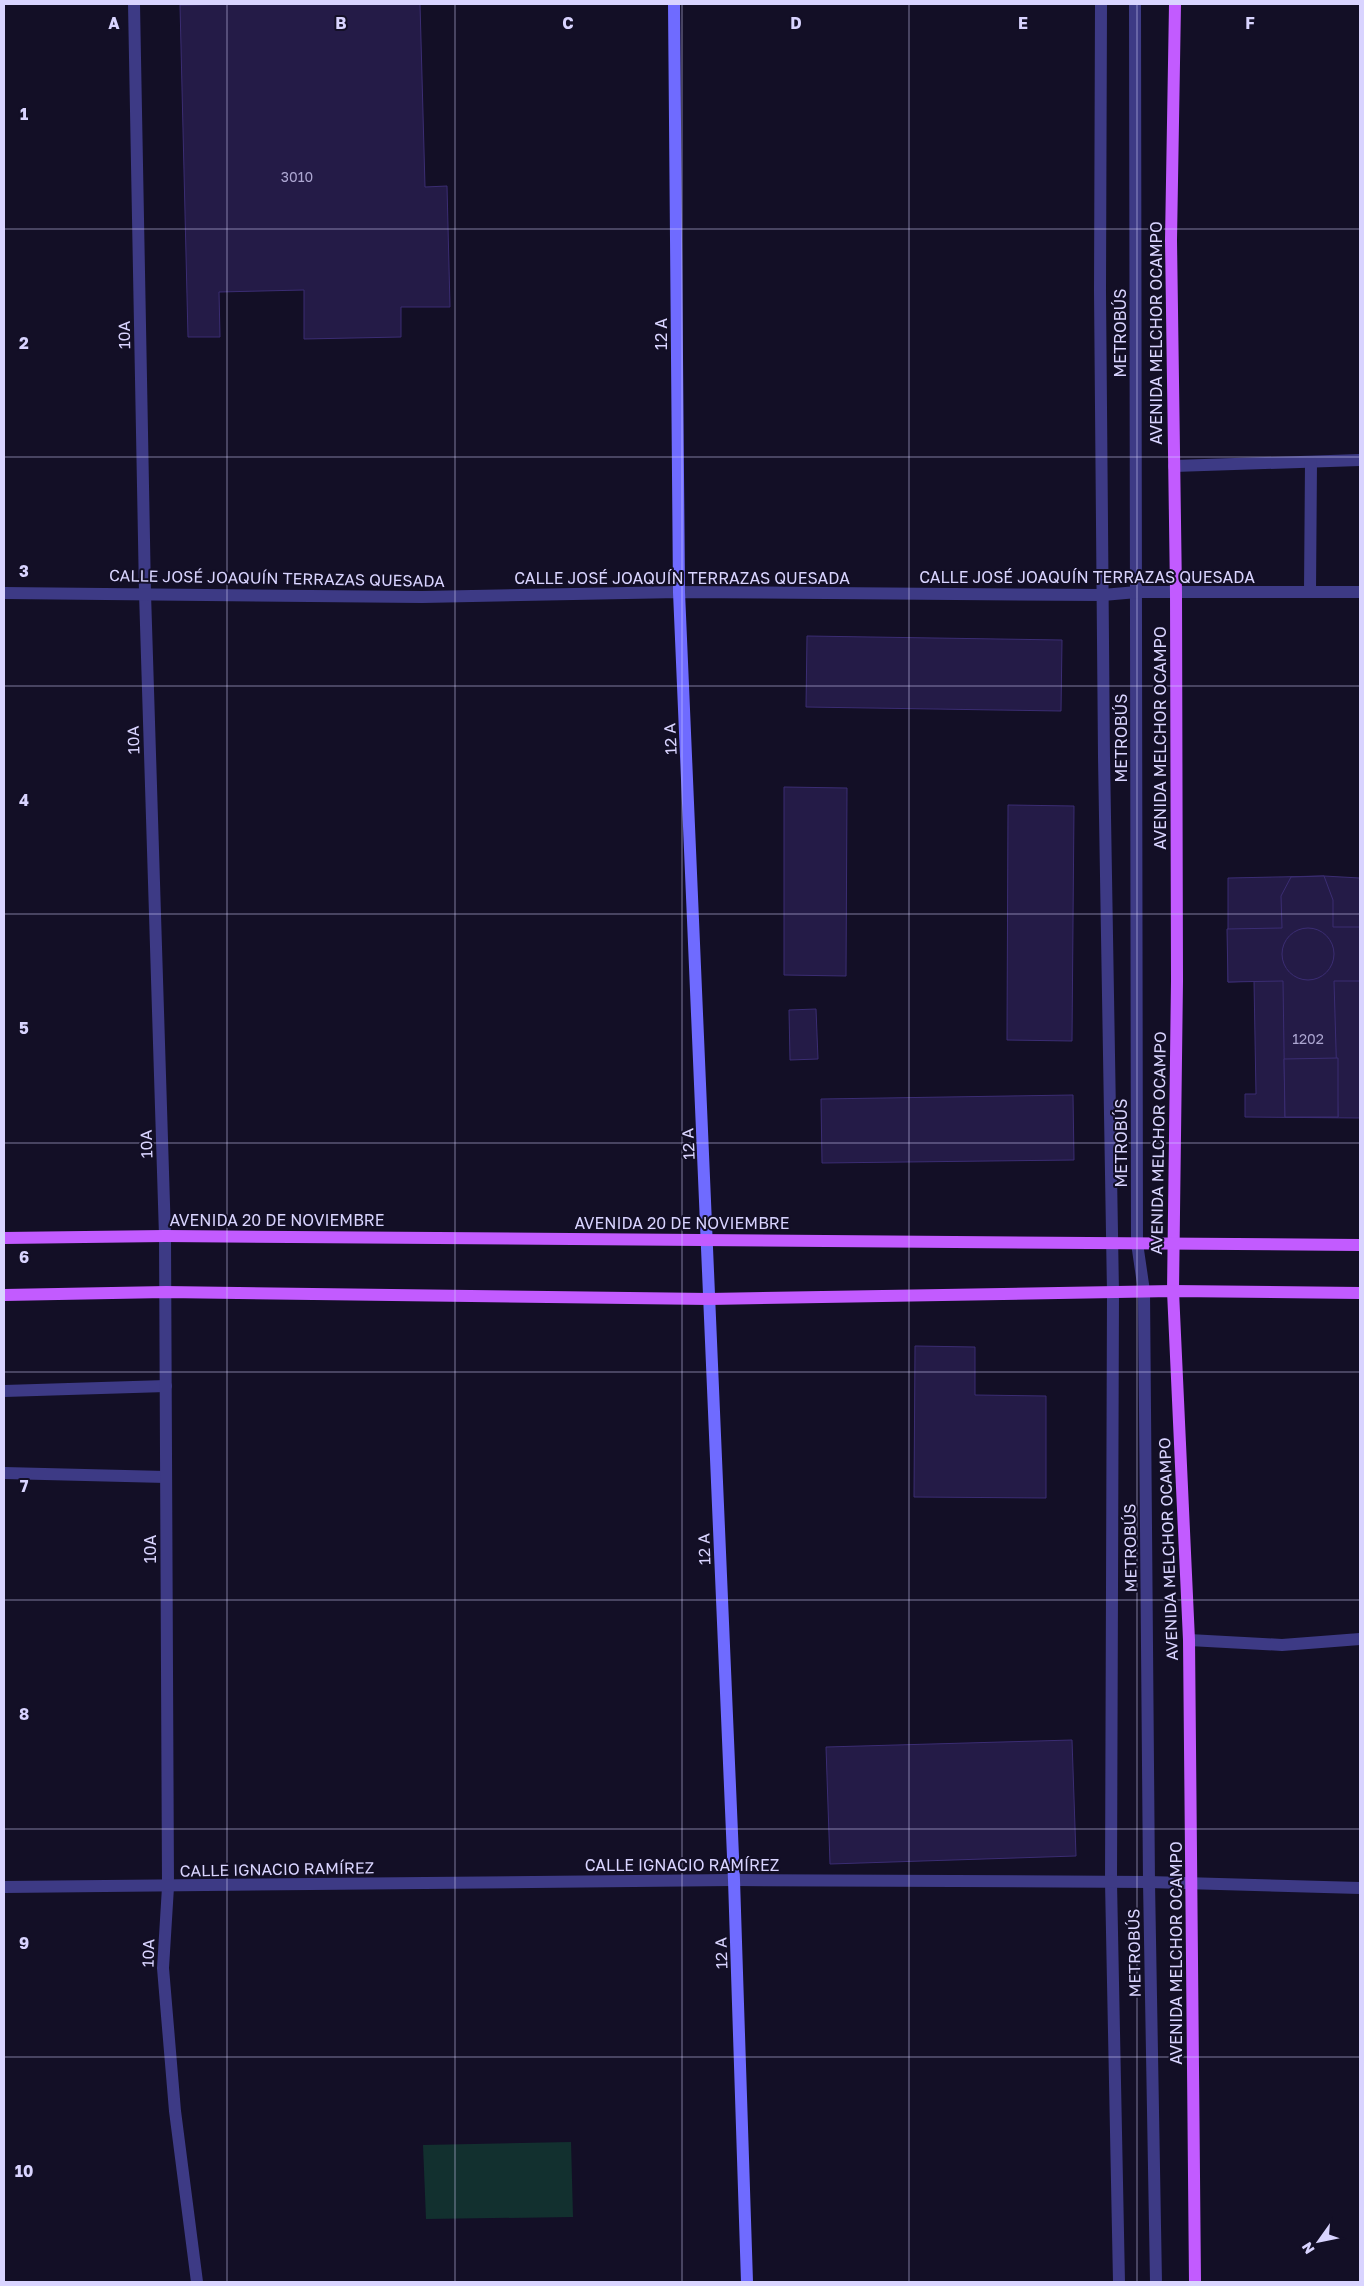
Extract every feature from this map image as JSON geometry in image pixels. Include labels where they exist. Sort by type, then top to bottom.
[{"type":"main road","name":"12 A","points":[[674,4],[679,592],[734,1880],[747,2282]]},
{"type":"main road","name":"AVENIDA MELCHOR OCAMPO","points":[[1175,4],[1171,240],[1176,592],[1177,981],[1173,1291],[1189,1640],[1195,2282]]},
{"type":"main road","name":"AVENIDA 20 DE NOVIEMBRE","points":[[4,1238],[165,1236],[1360,1245]]},
{"type":"main road","points":[[4,1295],[166,1292],[709,1298],[1113,1293],[1144,1291],[1360,1293]]},
{"type":"street","name":"10A","points":[[134,4],[145,593],[166,1292],[168,1887],[163,1968],[175,2111],[197,2282]]},
{"type":"street","points":[[1101,4],[1100,291],[1107,1006],[1113,1243],[1111,1882],[1119,2282]]},
{"type":"street","name":"METROBÚS","points":[[1135,4],[1137,1243],[1144,1291],[1149,1882],[1156,2282]]},
{"type":"street","points":[[1174,466],[1360,460]]},
{"type":"street","points":[[1310,592],[1311,462]]},
{"type":"street","name":"CALLE JOSÉ JOAQUÍN TERRAZAS QUESADA","points":[[4,593],[422,597],[679,592],[1103,595],[1137,592],[1360,592]]},
{"type":"street","points":[[4,1391],[166,1386]]},
{"type":"street","points":[[4,1473],[166,1477]]},
{"type":"street","points":[[1189,1640],[1282,1645],[1360,1640]]},
{"type":"street","name":"CALLE IGNACIO RAMÍREZ","points":[[4,1887],[168,1887],[734,1880],[1149,1882],[1360,1888]]},
{"type":"green space","points":[[571,2142],[573,2217],[426,2219],[423,2145]]},
{"type":"building","points":[[420,4],[425,187],[447,186],[450,307],[401,307],[401,337],[304,339],[304,290],[219,292],[220,337],[188,337],[180,5]]},
{"type":"building","points":[[807,636],[1062,640],[1061,711],[806,707]]},
{"type":"building","points":[[784,787],[847,788],[846,976],[784,975]]},
{"type":"building","points":[[1008,805],[1074,806],[1072,1041],[1007,1040]]},
{"type":"building","points":[[1324,876],[1360,878],[1360,1118],[1245,1117],[1245,1094],[1256,1094],[1254,981],[1228,982],[1228,878]]},
{"type":"building","points":[[1324,876],[1333,900],[1333,927],[1360,927],[1360,981],[1334,981],[1338,1117],[1285,1117],[1283,981],[1228,982],[1227,929],[1282,928],[1281,896],[1291,877]]},
{"type":"building","points":[[1303,928],[1313,928],[1327,935],[1334,949],[1334,959],[1327,973],[1313,980],[1303,980],[1293,976],[1286,969],[1282,959],[1282,949],[1286,939],[1293,932]]},
{"type":"building","points":[[816,1009],[818,1059],[790,1060],[789,1010]]},
{"type":"building","points":[[1338,1058],[1338,1117],[1285,1117],[1284,1059]]},
{"type":"building","points":[[1073,1095],[1074,1160],[822,1163],[821,1099]]},
{"type":"building","points":[[915,1346],[975,1347],[975,1395],[1046,1396],[1046,1498],[914,1497]]},
{"type":"building","points":[[1072,1740],[1076,1856],[830,1864],[826,1747]]}]
